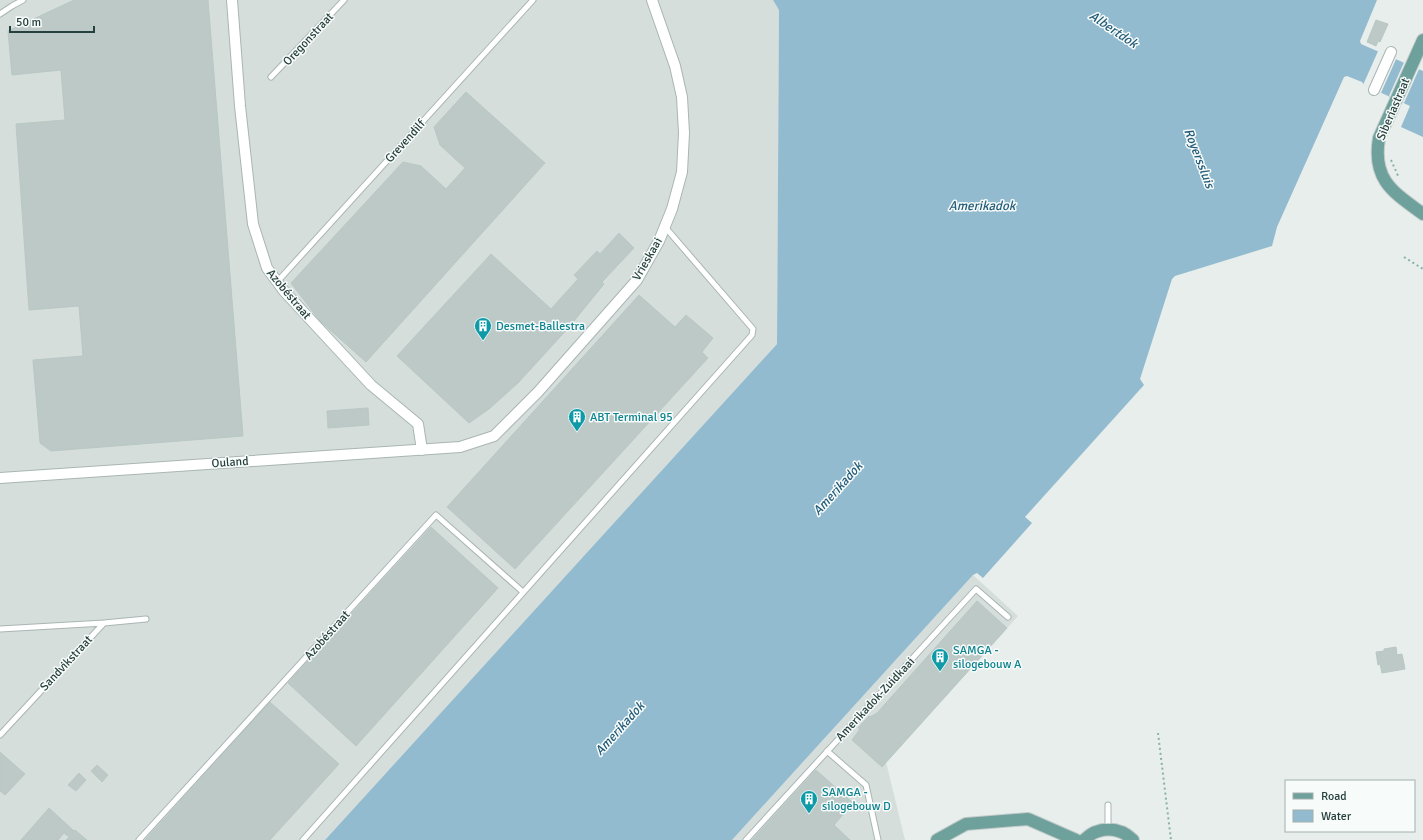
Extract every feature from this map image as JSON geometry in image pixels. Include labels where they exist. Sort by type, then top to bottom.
[{"type":"main road","name":"Siberiastraat","points":[[1423,40],[1379,138],[1377,152],[1378,166],[1383,179],[1401,198],[1423,214]]},
{"type":"main road","points":[[937,840],[966,824],[1028,818],[1076,840]]},
{"type":"main road","points":[[1084,840],[1098,830],[1108,829],[1118,830],[1128,835],[1133,840]]},
{"type":"street","name":"Azobéstraat","points":[[232,0],[240,106],[253,224],[267,268],[284,291],[371,386],[418,424],[422,450]]},
{"type":"street","name":"Vrieskaai","points":[[460,447],[494,436],[538,392],[637,280],[659,241],[672,209],[682,172],[684,133],[683,104],[675,66],[652,0]]},
{"type":"street","name":"Siberiastraat","points":[[1374,90],[1391,52]]},
{"type":"street","name":"Ouland","points":[[0,478],[460,447]]},
{"type":"lane","points":[[0,14],[23,0]]},
{"type":"lane","name":"Oregonstraat","points":[[271,78],[344,0]]},
{"type":"lane","name":"Grevendilf","points":[[277,282],[533,0]]},
{"type":"lane","points":[[303,840],[752,335],[753,329],[665,227]]},
{"type":"lane","name":"Azobéstraat","points":[[139,840],[436,515],[523,592]]},
{"type":"lane","name":"Amerikadok-Zuidkaai","points":[[746,840],[976,589],[1008,617]]},
{"type":"lane","points":[[0,629],[146,619]]},
{"type":"lane","name":"Sandvikstraat","points":[[0,735],[104,623]]},
{"type":"lane","points":[[827,751],[866,785],[878,840]]},
{"type":"lane","points":[[1108,805],[1108,829]]},
{"type":"path","points":[[1390,156],[1394,169],[1403,183]]},
{"type":"path","points":[[1404,257],[1423,268]]},
{"type":"path","points":[[1158,733],[1171,840]]},
{"type":"shaded area","points":[[0,0],[773,0],[779,10],[777,344],[325,840],[0,840]]},
{"type":"shaded area","points":[[973,575],[1018,616],[886,762],[905,840],[732,840]]},
{"type":"water","name":"Amerikadok","points":[[773,0],[1377,0],[1360,41],[1361,44],[1423,71],[1423,137],[1401,127],[1410,106],[1364,85],[1362,82],[1347,76],[1344,77],[1277,227],[1272,246],[1175,276],[1172,279],[1140,379],[1144,385],[1025,517],[1032,523],[983,578],[977,573],[973,575],[732,840],[325,840],[777,344],[779,10]]},
{"type":"pier","points":[[1379,49],[1397,57],[1381,93],[1363,85]]},
{"type":"pier","points":[[1405,60],[1420,67],[1404,103],[1389,96]]},
{"type":"building","points":[[74,0],[208,0],[243,436],[51,451],[40,443],[33,360],[83,356],[79,306],[29,310],[16,124],[65,120],[61,70],[12,75],[8,31]]},
{"type":"building","points":[[1376,20],[1388,24],[1380,42],[1378,41],[1376,46],[1367,42]]},
{"type":"building","points":[[466,92],[545,163],[366,362],[320,321],[291,283],[403,162],[421,166],[446,189],[465,168],[440,145],[434,127]]},
{"type":"building","name":"Desmet-Ballestra","points":[[619,233],[634,248],[602,282],[604,284],[570,326],[518,383],[489,409],[469,423],[397,356],[491,254],[551,309],[578,279],[574,275],[597,251],[600,254]]},
{"type":"building","name":"ABT Terminal 95","points":[[639,295],[675,327],[686,315],[713,338],[702,352],[708,358],[515,569],[447,507]]},
{"type":"building","points":[[368,408],[369,425],[328,428],[327,411]]},
{"type":"building","points":[[431,527],[498,588],[356,746],[288,683]]},
{"type":"building","name":"SAMGA - silogebouw A","points":[[977,601],[1007,628],[882,767],[852,740],[860,729],[858,728],[869,716],[870,717],[877,713]]},
{"type":"building","points":[[1396,647],[1397,655],[1402,654],[1405,669],[1382,673],[1380,664],[1378,665],[1376,652]]},
{"type":"building","points":[[270,702],[339,764],[270,840],[145,840]]},
{"type":"building","points":[[0,752],[25,774],[5,795],[0,791]]},
{"type":"building","points":[[97,765],[108,775],[102,782],[91,771]]},
{"type":"building","name":"SAMGA - silogebouw D","points":[[816,770],[853,803],[834,825],[850,840],[752,840]]},
{"type":"building","points":[[79,773],[86,780],[76,791],[68,785]]},
{"type":"building","points":[[49,808],[74,831],[75,830],[87,840],[66,840],[69,837],[64,833],[58,840],[21,840]]},
{"type":"place","name":"Desmet-Ballestra","points":[[483,341]]},
{"type":"place","name":"ABT Terminal 95","points":[[577,432]]},
{"type":"place","name":"SAMGA - silogebouw A","points":[[940,672]]},
{"type":"place","name":"SAMGA - silogebouw D","points":[[809,814]]},
{"type":"water label","name":"Albertdok","points":[[1114,29]]},
{"type":"water label","name":"Royerssluis","points":[[1200,158]]}]
